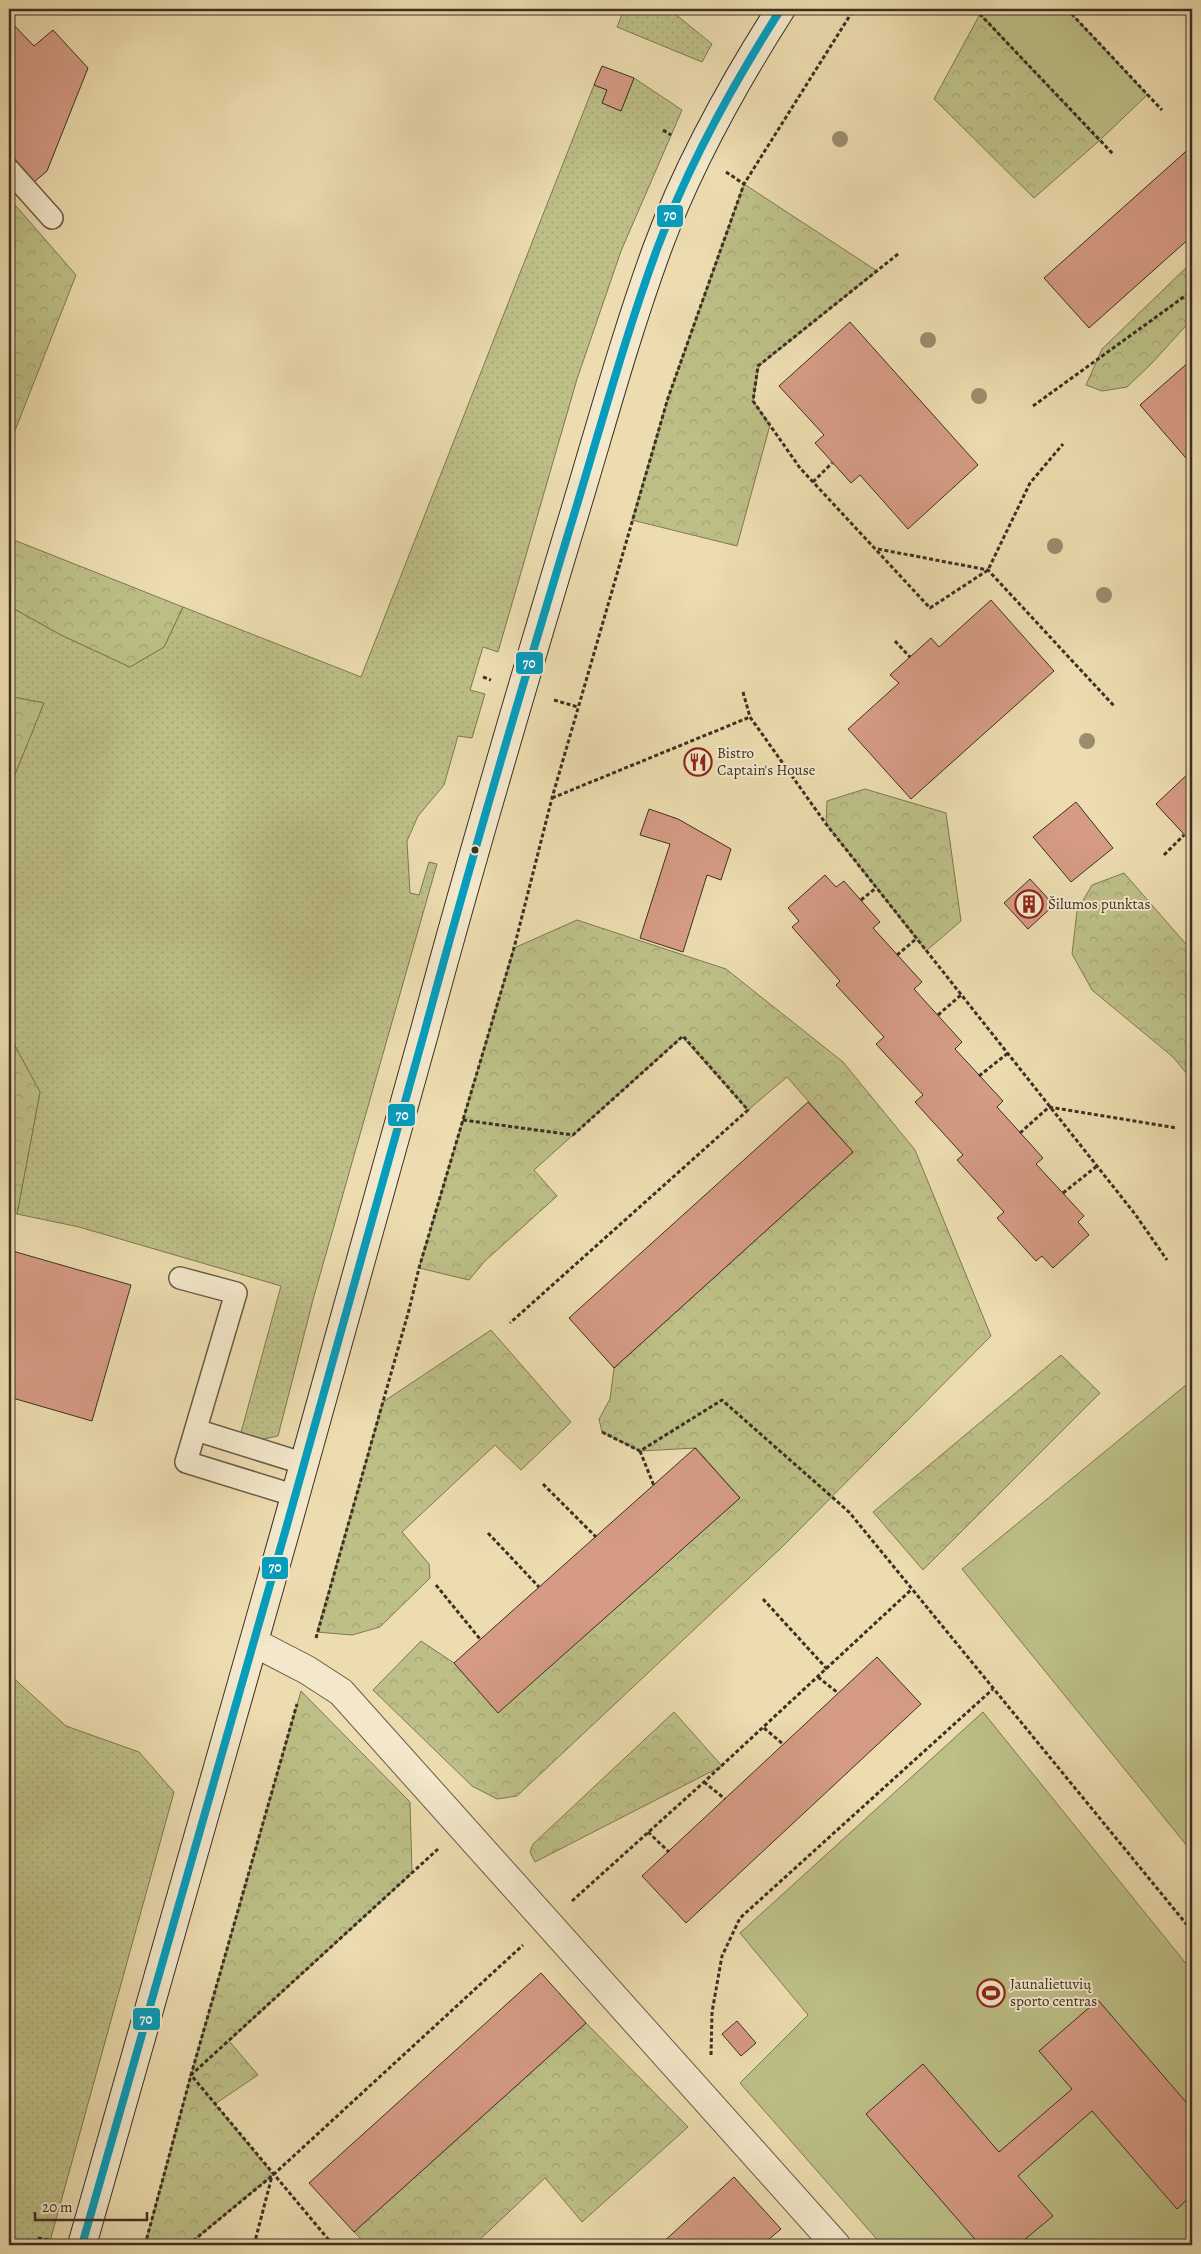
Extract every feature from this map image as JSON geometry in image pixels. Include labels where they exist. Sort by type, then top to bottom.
[{"type":"street","points":[[82,2245],[255,1643],[450,938],[516,708],[654,256],[699,153],[753,53],[781,9]]},
{"type":"street","points":[[255,1643],[307,1670],[341,1692],[836,2245]]},
{"type":"lane","points":[[9,170],[52,218]]},
{"type":"lane","points":[[180,1278],[236,1293],[186,1462],[296,1496]]},
{"type":"lane","points":[[196,1430],[305,1464]]},
{"type":"path","points":[[145,2245],[191,2075],[409,1310],[419,1268],[514,948],[552,798],[668,398],[744,184],[854,9]]},
{"type":"path","points":[[975,9],[1114,156]]},
{"type":"path","points":[[1066,9],[1162,110]]},
{"type":"path","points":[[898,254],[758,366],[753,401],[800,468],[930,608],[988,570],[1030,483],[1063,444]]},
{"type":"path","points":[[1033,406],[1192,291]]},
{"type":"path","points":[[813,482],[832,463]]},
{"type":"path","points":[[877,549],[988,570],[1115,707]]},
{"type":"path","points":[[895,641],[910,657]]},
{"type":"path","points":[[743,692],[750,717],[826,824],[1135,1214],[1166,1260]]},
{"type":"path","points":[[552,798],[750,717]]},
{"type":"path","points":[[1164,855],[1184,835]]},
{"type":"path","points":[[861,900],[876,888]]},
{"type":"path","points":[[897,955],[916,939]]},
{"type":"path","points":[[938,1015],[961,995]]},
{"type":"path","points":[[463,1120],[573,1135],[683,1036],[748,1110],[510,1323]]},
{"type":"path","points":[[979,1076],[1008,1053]]},
{"type":"path","points":[[1049,1107],[1177,1128]]},
{"type":"path","points":[[1020,1133],[1049,1107]]},
{"type":"path","points":[[1063,1193],[1097,1166]]},
{"type":"path","points":[[640,1451],[722,1400],[849,1512],[1192,1931]]},
{"type":"path","points":[[602,1432],[640,1451],[654,1486]]},
{"type":"path","points":[[543,1484],[596,1537]]},
{"type":"path","points":[[488,1534],[539,1587]]},
{"type":"path","points":[[436,1585],[480,1640]]},
{"type":"path","points":[[188,2245],[273,2175],[547,1923],[764,1728],[912,1589]]},
{"type":"path","points":[[763,1599],[828,1668]]},
{"type":"path","points":[[818,1677],[838,1693]]},
{"type":"path","points":[[710,2103],[712,2012],[722,1956],[740,1918],[994,1688]]},
{"type":"path","points":[[764,1728],[783,1744]]},
{"type":"path","points":[[704,1782],[725,1799]]},
{"type":"path","points":[[191,2075],[463,1827]]},
{"type":"path","points":[[648,1832],[669,1852]]},
{"type":"path","points":[[191,2075],[333,2245]]},
{"type":"path","points":[[254,2245],[273,2175]]},
{"type":"green space","points":[[624,9],[669,9],[712,44],[702,62],[617,27]]},
{"type":"green space","points":[[985,9],[1067,9],[1147,95],[1099,141],[980,14]]},
{"type":"green space","points":[[980,14],[1099,141],[1034,198],[934,99]]},
{"type":"green space","points":[[634,78],[682,110],[621,251],[577,379],[498,652],[483,647],[470,690],[485,694],[472,738],[458,736],[444,785],[418,816],[407,841],[410,893],[419,895],[429,862],[437,864],[314,1296],[278,1436],[259,1440],[240,1436],[281,1286],[79,1227],[17,1214],[40,1092],[9,1035],[9,789],[44,703],[13,697],[9,699],[9,606],[61,635],[130,667],[164,647],[183,607],[361,677],[594,85],[607,90],[602,103],[621,111]]},
{"type":"green space","points":[[744,184],[877,271],[759,366],[753,401],[770,425],[737,546],[632,520],[668,398]]},
{"type":"green space","points":[[9,198],[76,275],[9,446]]},
{"type":"green space","points":[[1192,262],[1192,319],[1127,387],[1102,391],[1086,385],[1102,349]]},
{"type":"green space","points":[[9,538],[183,607],[164,647],[130,667],[61,635],[9,606]]},
{"type":"green space","points":[[13,697],[44,703],[9,789],[9,699]]},
{"type":"green space","points":[[865,789],[946,813],[961,921],[926,951],[826,824],[827,801]]},
{"type":"green space","points":[[1124,873],[1192,951],[1192,1080],[1173,1057],[1092,990],[1072,954],[1077,911],[1092,885]]},
{"type":"green space","points":[[577,920],[726,969],[843,1062],[915,1150],[991,1336],[782,1547],[517,1796],[497,1799],[472,1786],[373,1690],[421,1641],[454,1663],[498,1712],[740,1498],[696,1448],[640,1451],[602,1432],[599,1419],[610,1399],[614,1368],[853,1152],[787,1077],[748,1110],[682,1037],[534,1170],[557,1196],[485,1261],[469,1280],[419,1268],[514,948]]},
{"type":"green space","points":[[9,1035],[40,1092],[17,1214],[9,1211]]},
{"type":"green space","points":[[491,1330],[571,1422],[521,1470],[495,1445],[402,1532],[429,1564],[430,1578],[380,1627],[352,1635],[317,1632],[383,1402]]},
{"type":"green space","points":[[1061,1355],[1100,1393],[923,1570],[873,1512]]},
{"type":"green space","points":[[1192,1380],[1192,1852],[962,1569]]},
{"type":"green space","points":[[9,1674],[66,1726],[139,1752],[174,1792],[49,2245],[9,2245]]},
{"type":"green space","points":[[301,1691],[410,1802],[412,1873],[229,2041],[258,2075],[215,2104],[273,2175],[188,2245],[145,2245],[191,2075]]},
{"type":"green space","points":[[674,1712],[722,1766],[535,1862],[530,1852],[533,1844]]},
{"type":"green space","name":"Jaunalietuvių sporto centras","points":[[983,1712],[1192,1971],[1192,2245],[882,2245],[740,2083],[808,2015],[740,1933]]},
{"type":"green space","points":[[586,2023],[688,2127],[582,2222],[545,2178],[474,2245],[367,2245],[354,2232]]},
{"type":"building","points":[[9,20],[34,46],[53,30],[88,68],[47,171],[34,182],[9,152]]},
{"type":"building","points":[[602,66],[634,78],[621,111],[602,103],[607,90],[594,85]]},
{"type":"building","points":[[1192,146],[1192,236],[1089,328],[1044,278]]},
{"type":"building","points":[[850,322],[978,465],[908,529],[860,475],[851,483],[815,443],[824,435],[779,386]]},
{"type":"building","points":[[1190,361],[1192,364],[1192,465],[1140,405]]},
{"type":"building","points":[[991,600],[1054,671],[911,799],[848,729],[899,683],[890,675],[931,638],[939,647]]},
{"type":"building","points":[[1192,770],[1192,843],[1156,804]]},
{"type":"building","points":[[1076,802],[1113,848],[1071,882],[1033,837]]},
{"type":"building","points":[[649,809],[678,819],[731,849],[721,880],[707,875],[683,952],[640,938],[670,844],[640,835]]},
{"type":"building","points":[[825,875],[836,887],[844,881],[880,922],[873,928],[922,982],[914,989],[962,1042],[955,1049],[1003,1101],[997,1107],[1043,1158],[1036,1164],[1084,1216],[1078,1222],[1089,1235],[1053,1268],[1042,1256],[1036,1261],[997,1218],[1004,1212],[957,1160],[963,1155],[915,1102],[923,1095],[876,1044],[884,1037],[836,985],[840,981],[792,927],[799,921],[788,908]]},
{"type":"building","name":"Šilumos punktas","points":[[1030,879],[1054,905],[1028,929],[1004,903]]},
{"type":"building","points":[[808,1102],[853,1152],[614,1368],[569,1318]]},
{"type":"building","points":[[9,1250],[131,1285],[92,1421],[9,1397]]},
{"type":"building","points":[[695,1448],[740,1498],[498,1713],[454,1663]]},
{"type":"building","points":[[877,1657],[921,1704],[686,1923],[642,1876]]},
{"type":"building","points":[[541,1973],[586,2023],[354,2232],[309,2183]]},
{"type":"building","points":[[1098,2000],[1192,2109],[1192,2195],[1177,2209],[1092,2111],[1018,2176],[1053,2216],[1018,2245],[980,2245],[866,2114],[923,2064],[999,2152],[1072,2089],[1039,2051]]},
{"type":"building","points":[[737,2021],[756,2043],[741,2056],[722,2034]]},
{"type":"building","points":[[734,2177],[781,2229],[762,2245],[660,2245]]},
{"type":"transit line","name":"70","points":[[82,2245],[298,1486],[477,842],[622,354],[657,249],[697,156],[746,66],[781,9]]},
{"type":"place","name":"Bistro Captain's House","points":[[698,762]]},
{"type":"place","name":"Šilumos punktas","points":[[1029,904]]},
{"type":"place","name":"Jaunalietuvių sporto centras","points":[[991,1993]]}]
